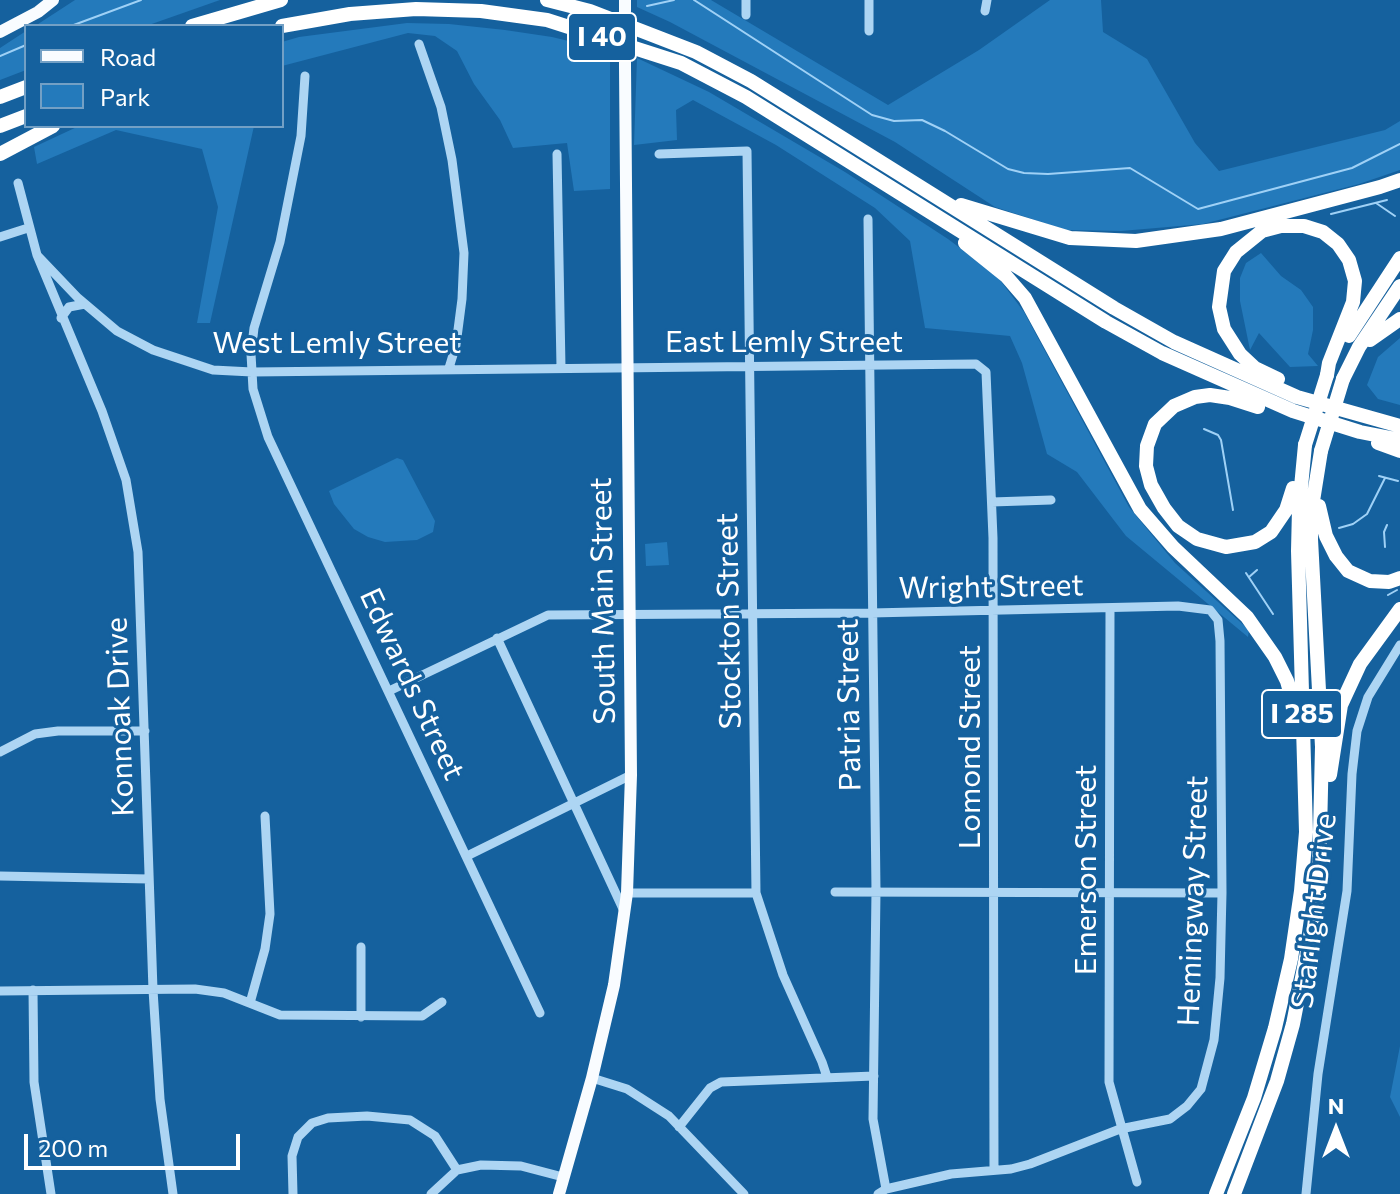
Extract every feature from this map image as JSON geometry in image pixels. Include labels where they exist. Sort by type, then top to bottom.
[{"type":"highway","points":[[199,24],[281,0]]},
{"type":"highway","name":"I 40","points":[[547,0],[590,11],[696,52],[751,81],[1114,308],[1174,342],[1292,395],[1400,426]]},
{"type":"highway","name":"I 40","points":[[284,26],[350,14],[416,9],[481,11],[547,20],[681,63],[746,97],[1106,322],[1209,376],[1293,411],[1360,432],[1400,440]]},
{"type":"highway","points":[[0,97],[24,88]]},
{"type":"highway","points":[[0,126],[24,117]]},
{"type":"highway","points":[[0,154],[49,128]]},
{"type":"highway","points":[[944,200],[1070,238],[1136,241],[1221,229],[1400,180]]},
{"type":"highway","points":[[889,185],[924,215],[976,251],[1006,276],[1025,298],[1140,509],[1173,547],[1247,617],[1275,657],[1295,706],[1304,786]]},
{"type":"highway","points":[[1292,395],[1279,380],[1255,368],[1240,354],[1220,317],[1221,284],[1229,262],[1246,242],[1262,231],[1291,225],[1314,228],[1331,237],[1349,260],[1355,281],[1353,302],[1327,375]]},
{"type":"highway","points":[[1327,375],[1363,312],[1400,258]]},
{"type":"highway","points":[[1359,347],[1400,286]]},
{"type":"highway","points":[[1359,347],[1400,319]]},
{"type":"highway","name":"I 285","points":[[1234,1194],[1277,1081],[1306,967],[1319,875],[1322,747],[1311,539],[1317,468],[1343,379],[1359,347]]},
{"type":"highway","name":"I 285","points":[[1216,1194],[1254,1098],[1291,959],[1303,862],[1298,551],[1301,469],[1305,445],[1327,375]]},
{"type":"highway","points":[[1293,411],[1276,414],[1219,396],[1186,399],[1166,412],[1155,424],[1147,446],[1146,466],[1157,497],[1178,526],[1197,539],[1226,547],[1255,542],[1271,532],[1286,510],[1301,469]]},
{"type":"highway","points":[[1362,415],[1380,412],[1400,416]]},
{"type":"highway","points":[[1360,432],[1382,446],[1400,451]]},
{"type":"highway","points":[[1317,468],[1321,479],[1319,508],[1323,527],[1340,562],[1353,575],[1363,579],[1380,582],[1400,578]]},
{"type":"highway","points":[[1319,875],[1332,751],[1341,705],[1360,664],[1400,609]]},
{"type":"main road","points":[[0,32],[38,12],[53,0]]},
{"type":"main road","name":"South Main Street","points":[[559,1194],[614,985],[627,893],[631,775],[625,0]]},
{"type":"street","points":[[746,0],[746,15]]},
{"type":"street","points":[[869,0],[869,31]]},
{"type":"street","points":[[985,11],[987,0]]},
{"type":"street","points":[[419,44],[441,107],[451,155],[464,253],[456,345],[449,368]]},
{"type":"street","name":"Edwards Street","points":[[305,76],[301,136],[280,242],[254,328],[253,389],[268,437],[540,1013]]},
{"type":"street","name":"Stockton Street","points":[[659,154],[747,151],[756,893],[783,975],[827,1077]]},
{"type":"street","points":[[557,154],[561,367]]},
{"type":"street","name":"Konnoak Drive","points":[[18,183],[37,255],[102,411],[126,480],[138,552],[153,990],[160,1099],[173,1194]]},
{"type":"street","name":"Patria Street","points":[[868,219],[876,891],[873,1119],[882,1192]]},
{"type":"street","points":[[0,237],[28,228]]},
{"type":"street","name":"West Lemly Street","points":[[37,255],[85,304],[117,331],[153,350],[213,370],[627,367]]},
{"type":"street","points":[[61,318],[69,307],[85,304]]},
{"type":"street","name":"Lomond Street","points":[[942,366],[976,364],[986,372],[992,502],[994,1169]]},
{"type":"street","name":"East Lemly Street","points":[[627,367],[942,366]]},
{"type":"street","points":[[992,502],[1051,500]]},
{"type":"street","name":"Wright Street","points":[[389,691],[548,615],[871,613],[1178,606],[1210,610]]},
{"type":"street","name":"Emerson Street","points":[[1110,609],[1109,1082],[1137,1182]]},
{"type":"street","name":"Hemingway Street","points":[[882,1192],[951,1174],[1020,1167],[1120,1129],[1170,1119],[1187,1106],[1201,1089],[1214,1040],[1220,978],[1222,893],[1220,641],[1218,620],[1210,610]]},
{"type":"street","points":[[497,638],[625,914]]},
{"type":"street","name":"Starlight Drive","points":[[1306,1194],[1318,1074],[1347,887],[1357,731],[1368,697],[1400,645]]},
{"type":"street","points":[[0,752],[35,734],[145,731]]},
{"type":"street","points":[[467,856],[631,775]]},
{"type":"street","points":[[250,1003],[265,949],[270,914],[265,816]]},
{"type":"street","points":[[0,876],[149,879]]},
{"type":"street","points":[[835,892],[1222,893]]},
{"type":"street","points":[[627,893],[756,893]]},
{"type":"street","points":[[361,947],[361,1017]]},
{"type":"street","points":[[0,991],[195,989],[224,993],[280,1015],[422,1016],[442,1002]]},
{"type":"street","points":[[33,990],[34,1082],[51,1194]]},
{"type":"street","points":[[679,1127],[710,1088],[721,1082],[874,1076]]},
{"type":"street","points":[[592,1078],[627,1089],[669,1116],[744,1194]]},
{"type":"street","points":[[293,1194],[292,1156],[298,1137],[312,1123],[328,1118],[367,1116],[410,1120],[435,1136],[457,1170]]},
{"type":"street","points":[[431,1194],[457,1170],[481,1165],[505,1164],[563,1177]]},
{"type":"green space","points":[[75,0],[220,0],[152,24],[38,24]]},
{"type":"green space","points":[[637,0],[711,0],[888,105],[979,50],[1050,0],[1101,0],[1103,32],[1147,59],[1195,143],[1219,171],[1385,130],[1400,121],[1400,170],[1359,184],[1203,224],[1121,231],[1066,230],[995,207],[895,142],[637,7]]},
{"type":"green space","points":[[407,23],[449,24],[552,37],[610,51],[610,189],[574,191],[567,143],[513,148],[500,120],[474,84],[457,51],[435,36],[408,33],[284,65],[284,41]]},
{"type":"green space","points":[[24,32],[24,71],[0,80],[0,48]]},
{"type":"green space","points":[[637,58],[709,92],[845,172],[948,239],[997,276],[1024,312],[1129,507],[1175,563],[1249,630],[1248,637],[1126,536],[1077,472],[1047,454],[1022,363],[1010,336],[925,328],[910,241],[875,208],[776,145],[693,100],[676,110],[677,140],[634,145]]},
{"type":"green space","points":[[75,128],[254,128],[210,323],[197,323],[218,207],[202,149],[116,130],[37,164],[34,147]]},
{"type":"green space","points":[[1261,253],[1281,276],[1301,290],[1313,307],[1313,330],[1308,354],[1318,366],[1290,367],[1259,333],[1250,350],[1240,301],[1240,278],[1246,263]]},
{"type":"green space","points":[[1400,338],[1400,405],[1378,399],[1367,385],[1378,357]]},
{"type":"green space","points":[[397,458],[403,460],[435,521],[433,532],[417,540],[385,542],[354,529],[334,504],[329,491]]},
{"type":"green space","points":[[667,542],[669,565],[646,566],[645,544]]},
{"type":"green space","points":[[1400,1046],[1400,1117],[1390,1097]]},
{"type":"waterway","points":[[76,24],[141,0]]},
{"type":"waterway","points":[[647,6],[674,0]]},
{"type":"waterway","points":[[694,0],[872,115],[894,121],[922,120],[1008,169],[1024,173],[1130,168],[1198,209],[1352,168],[1400,144]]},
{"type":"waterway","points":[[0,56],[24,46]]},
{"type":"waterway","points":[[1331,214],[1387,200]]},
{"type":"waterway","points":[[1376,203],[1395,216]]},
{"type":"waterway","points":[[1204,429],[1218,435],[1221,440],[1233,510]]},
{"type":"waterway","points":[[1379,476],[1398,481]]},
{"type":"waterway","points":[[1339,528],[1353,524],[1367,514],[1385,478]]},
{"type":"waterway","points":[[1385,547],[1387,525]]},
{"type":"waterway","points":[[1249,577],[1257,570]]},
{"type":"waterway","points":[[1246,573],[1273,614]]},
{"type":"waterway","points":[[1388,595],[1397,590]]}]
